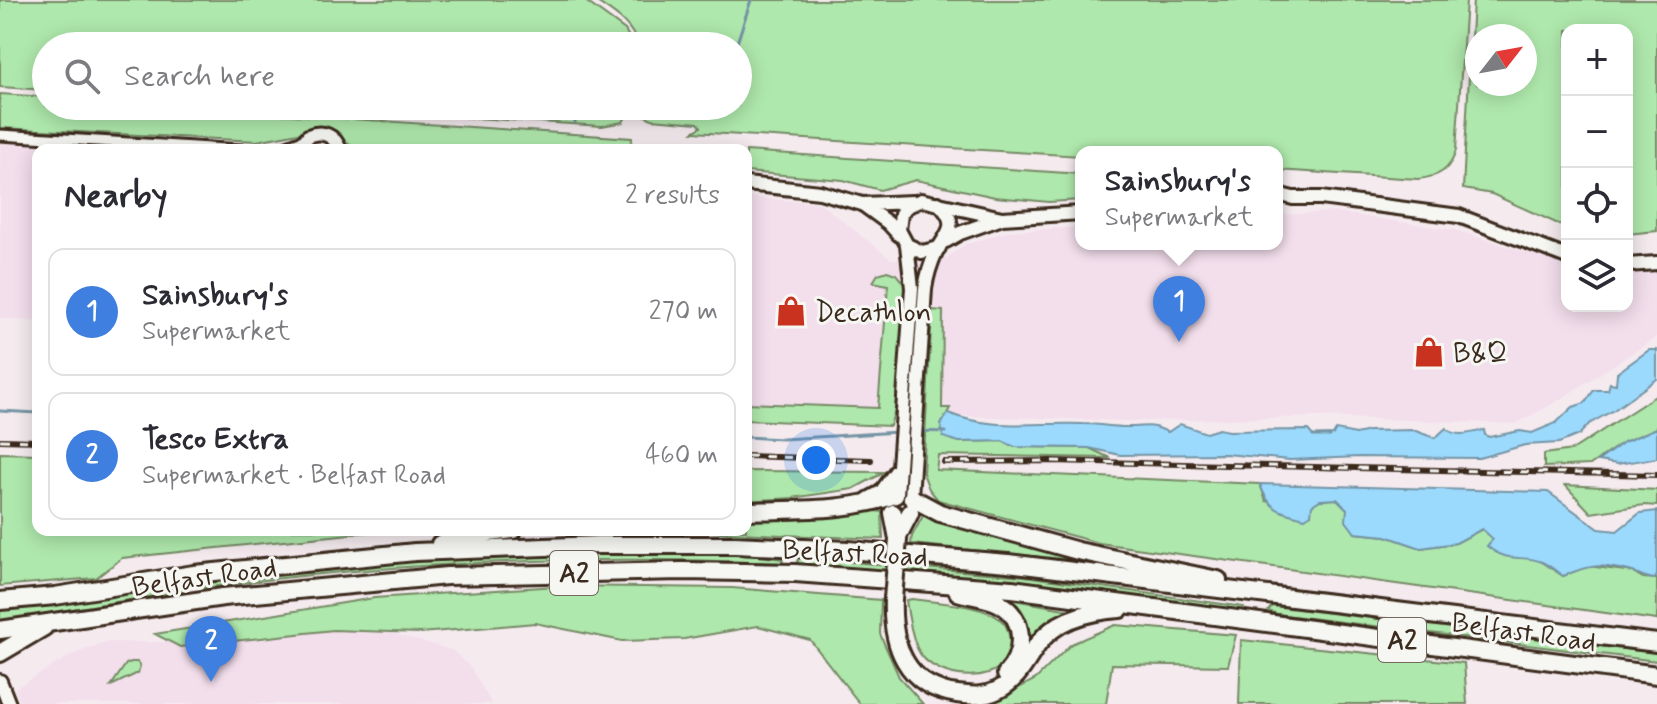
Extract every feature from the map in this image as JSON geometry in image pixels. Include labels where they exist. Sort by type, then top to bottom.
[{"type":"highway","points":[[903,502],[892,621],[898,650],[906,664],[920,681],[931,687],[981,697],[1017,677],[1037,645],[1063,622],[1113,610],[1147,608]]},
{"type":"highway","points":[[752,511],[903,502],[1078,551],[1212,578],[1257,594]]},
{"type":"highway","points":[[415,552],[469,536]]},
{"type":"highway","name":"Belfast Road","points":[[0,601],[55,596],[194,574],[415,552],[598,545],[735,545],[848,550],[1008,563],[1657,643]]},
{"type":"highway","name":"Belfast Road","points":[[0,630],[223,597],[447,576],[682,571],[795,573],[1012,589],[1657,675]]},
{"type":"highway","points":[[927,581],[993,600],[1007,609],[1018,623],[1020,645],[1014,665],[1005,675],[962,695]]},
{"type":"highway","points":[[0,653],[49,624]]},
{"type":"street","points":[[302,144],[320,133],[327,134],[339,144]]},
{"type":"street","points":[[0,135],[145,144]]},
{"type":"street","points":[[752,185],[820,192],[862,204],[921,200],[1002,218]]},
{"type":"street","points":[[1283,196],[1459,216],[1561,255]]},
{"type":"street","points":[[1283,204],[1293,198]]},
{"type":"street","points":[[845,506],[881,492],[900,464],[909,431],[912,288],[899,230],[901,214],[913,202]]},
{"type":"street","points":[[903,502],[928,269],[951,225],[938,203]]},
{"type":"street","points":[[862,204],[888,223],[904,242],[922,252],[942,245],[960,233],[1002,218],[1075,213]]},
{"type":"street","points":[[1633,265],[1657,263]]},
{"type":"street","points":[[900,464],[903,502]]},
{"type":"street","points":[[0,681],[9,704]]},
{"type":"shaded area","points":[[0,140],[54,144],[32,144],[32,321],[0,318]]},
{"type":"shaded area","points":[[752,197],[820,203],[891,259],[942,261],[964,245],[1009,231],[1075,227],[1075,250],[1283,250],[1283,215],[1333,212],[1455,230],[1561,263],[1561,312],[1633,312],[1633,274],[1657,269],[1657,337],[1516,424],[1320,417],[1132,421],[928,415],[895,409],[906,286],[873,282],[888,285],[878,409],[752,403]]},
{"type":"shaded area","points":[[366,626],[452,650],[471,668],[492,704],[20,704],[15,688],[70,656],[105,642],[222,642]]},
{"type":"green space","points":[[0,0],[584,0],[626,32],[32,32],[32,89],[0,87]]},
{"type":"green space","points":[[594,0],[1466,0],[1456,150],[1451,163],[1443,171],[1418,179],[1283,170],[1283,146],[1075,146],[1075,156],[693,132],[701,127],[698,123],[664,120],[752,120],[752,32],[632,32],[615,14]]},
{"type":"green space","points":[[1473,0],[1657,0],[1657,231],[1633,233],[1633,24],[1561,24],[1561,225],[1492,194],[1463,189],[1468,96],[1537,96],[1537,24],[1472,24]]},
{"type":"green space","points":[[0,94],[32,96],[32,120],[368,120],[632,138],[632,144],[350,144],[319,129],[257,141],[0,128]]},
{"type":"green space","points":[[507,120],[624,120],[602,126]]},
{"type":"green space","points":[[752,151],[1075,174],[1075,200],[1049,202],[995,197],[916,180],[880,190],[843,180],[752,172]]},
{"type":"green space","points":[[887,271],[896,274],[906,286],[895,409],[890,426],[752,420],[752,403],[878,408],[888,285],[873,282],[878,274]]},
{"type":"green space","points":[[932,310],[943,311],[942,408],[950,408],[941,425],[959,442],[1002,441],[1015,447],[1089,448],[1110,458],[938,455],[936,470],[1260,484],[1266,501],[1311,514],[1311,505],[1320,500],[1337,499],[1347,509],[1355,533],[1386,536],[1421,548],[1456,543],[1482,529],[1494,539],[1488,545],[1541,561],[1563,576],[1588,566],[1633,572],[1643,578],[1657,579],[1657,620],[1099,543],[938,500],[929,489],[923,473]]},
{"type":"green space","points":[[1657,395],[1657,428],[1624,442],[1590,465],[1544,467],[1544,454],[1572,450]]},
{"type":"green space","points":[[0,453],[32,454],[32,536],[332,536],[122,558],[96,578],[0,586]]},
{"type":"green space","points":[[752,471],[885,472],[853,489],[752,501]]},
{"type":"green space","points":[[1565,485],[1657,490],[1657,506],[1591,513]]},
{"type":"green space","points":[[882,512],[883,539],[752,534],[752,517]]},
{"type":"green space","points":[[924,514],[1104,563],[911,544]]},
{"type":"green space","points":[[606,552],[742,554],[783,559],[782,563],[637,560],[492,562],[347,572],[203,588],[207,580],[401,560]]},
{"type":"green space","points":[[800,558],[1024,576],[1244,607],[1243,610],[950,575],[799,564],[797,561]]},
{"type":"green space","points":[[187,586],[184,591],[0,621],[0,610],[56,605]]},
{"type":"green space","points":[[558,586],[732,588],[881,600],[880,634],[899,677],[923,704],[860,704],[810,640],[758,626],[684,639],[622,641],[535,623],[420,633],[333,630],[180,647],[155,634],[374,598]]},
{"type":"green space","points":[[1003,598],[1070,610],[1053,620],[1024,661],[1028,641],[1026,626]]},
{"type":"green space","points":[[906,600],[972,607],[993,615],[1008,630],[1008,657],[1000,667],[971,676],[939,669],[926,660],[917,648]]},
{"type":"green space","points":[[1272,606],[1657,653],[1657,661],[1277,614],[1268,611]]},
{"type":"green space","points":[[1115,625],[1236,635],[1228,666],[1112,664],[1106,704],[988,704],[1036,679],[1071,644]]},
{"type":"green space","points":[[1241,640],[1464,663],[1467,704],[1239,704]]},
{"type":"green space","points":[[137,662],[140,666],[138,673],[111,686],[126,664]]},
{"type":"water","points":[[1649,350],[1657,350],[1657,379],[1589,424],[1579,435],[1559,443],[1525,445],[1479,458],[1290,460],[1226,454],[1120,455],[1089,448],[1015,447],[1002,441],[959,442],[943,437],[941,425],[948,413],[964,419],[998,424],[1148,426],[1168,432],[1180,424],[1206,433],[1219,429],[1308,430],[1313,436],[1333,435],[1336,430],[1356,434],[1413,430],[1435,438],[1446,428],[1458,434],[1484,430],[1489,437],[1520,431],[1532,433],[1556,423],[1573,407],[1585,403],[1594,390],[1608,390],[1610,383],[1616,384],[1617,373]]},
{"type":"water","points":[[1657,428],[1657,458],[1617,464],[1598,461],[1624,442]]},
{"type":"water","points":[[1260,484],[1548,492],[1599,529],[1617,531],[1640,513],[1657,511],[1657,575],[1655,579],[1648,578],[1595,566],[1563,576],[1542,562],[1495,552],[1487,546],[1493,539],[1482,529],[1456,543],[1421,548],[1386,536],[1355,533],[1346,521],[1347,509],[1337,499],[1320,500],[1312,505],[1311,514],[1305,518],[1271,505]]},
{"type":"waterway","points":[[741,32],[751,0]]},
{"type":"waterway","points":[[0,411],[32,413]]},
{"type":"waterway","points":[[917,431],[946,432]]},
{"type":"waterway","points":[[752,437],[783,439],[898,432]]},
{"type":"waterway","points":[[1313,436],[1330,436]]},
{"type":"railway","points":[[0,440],[32,441]]},
{"type":"railway","points":[[752,456],[871,460]]},
{"type":"railway","points":[[944,462],[1051,461],[1657,475]]},
{"type":"place","name":"Decathlon","points":[[791,311]]},
{"type":"place","name":"Sainsbury's","points":[[1179,342]]},
{"type":"place","name":"B&Q","points":[[1429,352]]},
{"type":"place","name":"Tesco Extra","points":[[211,682]]}]
